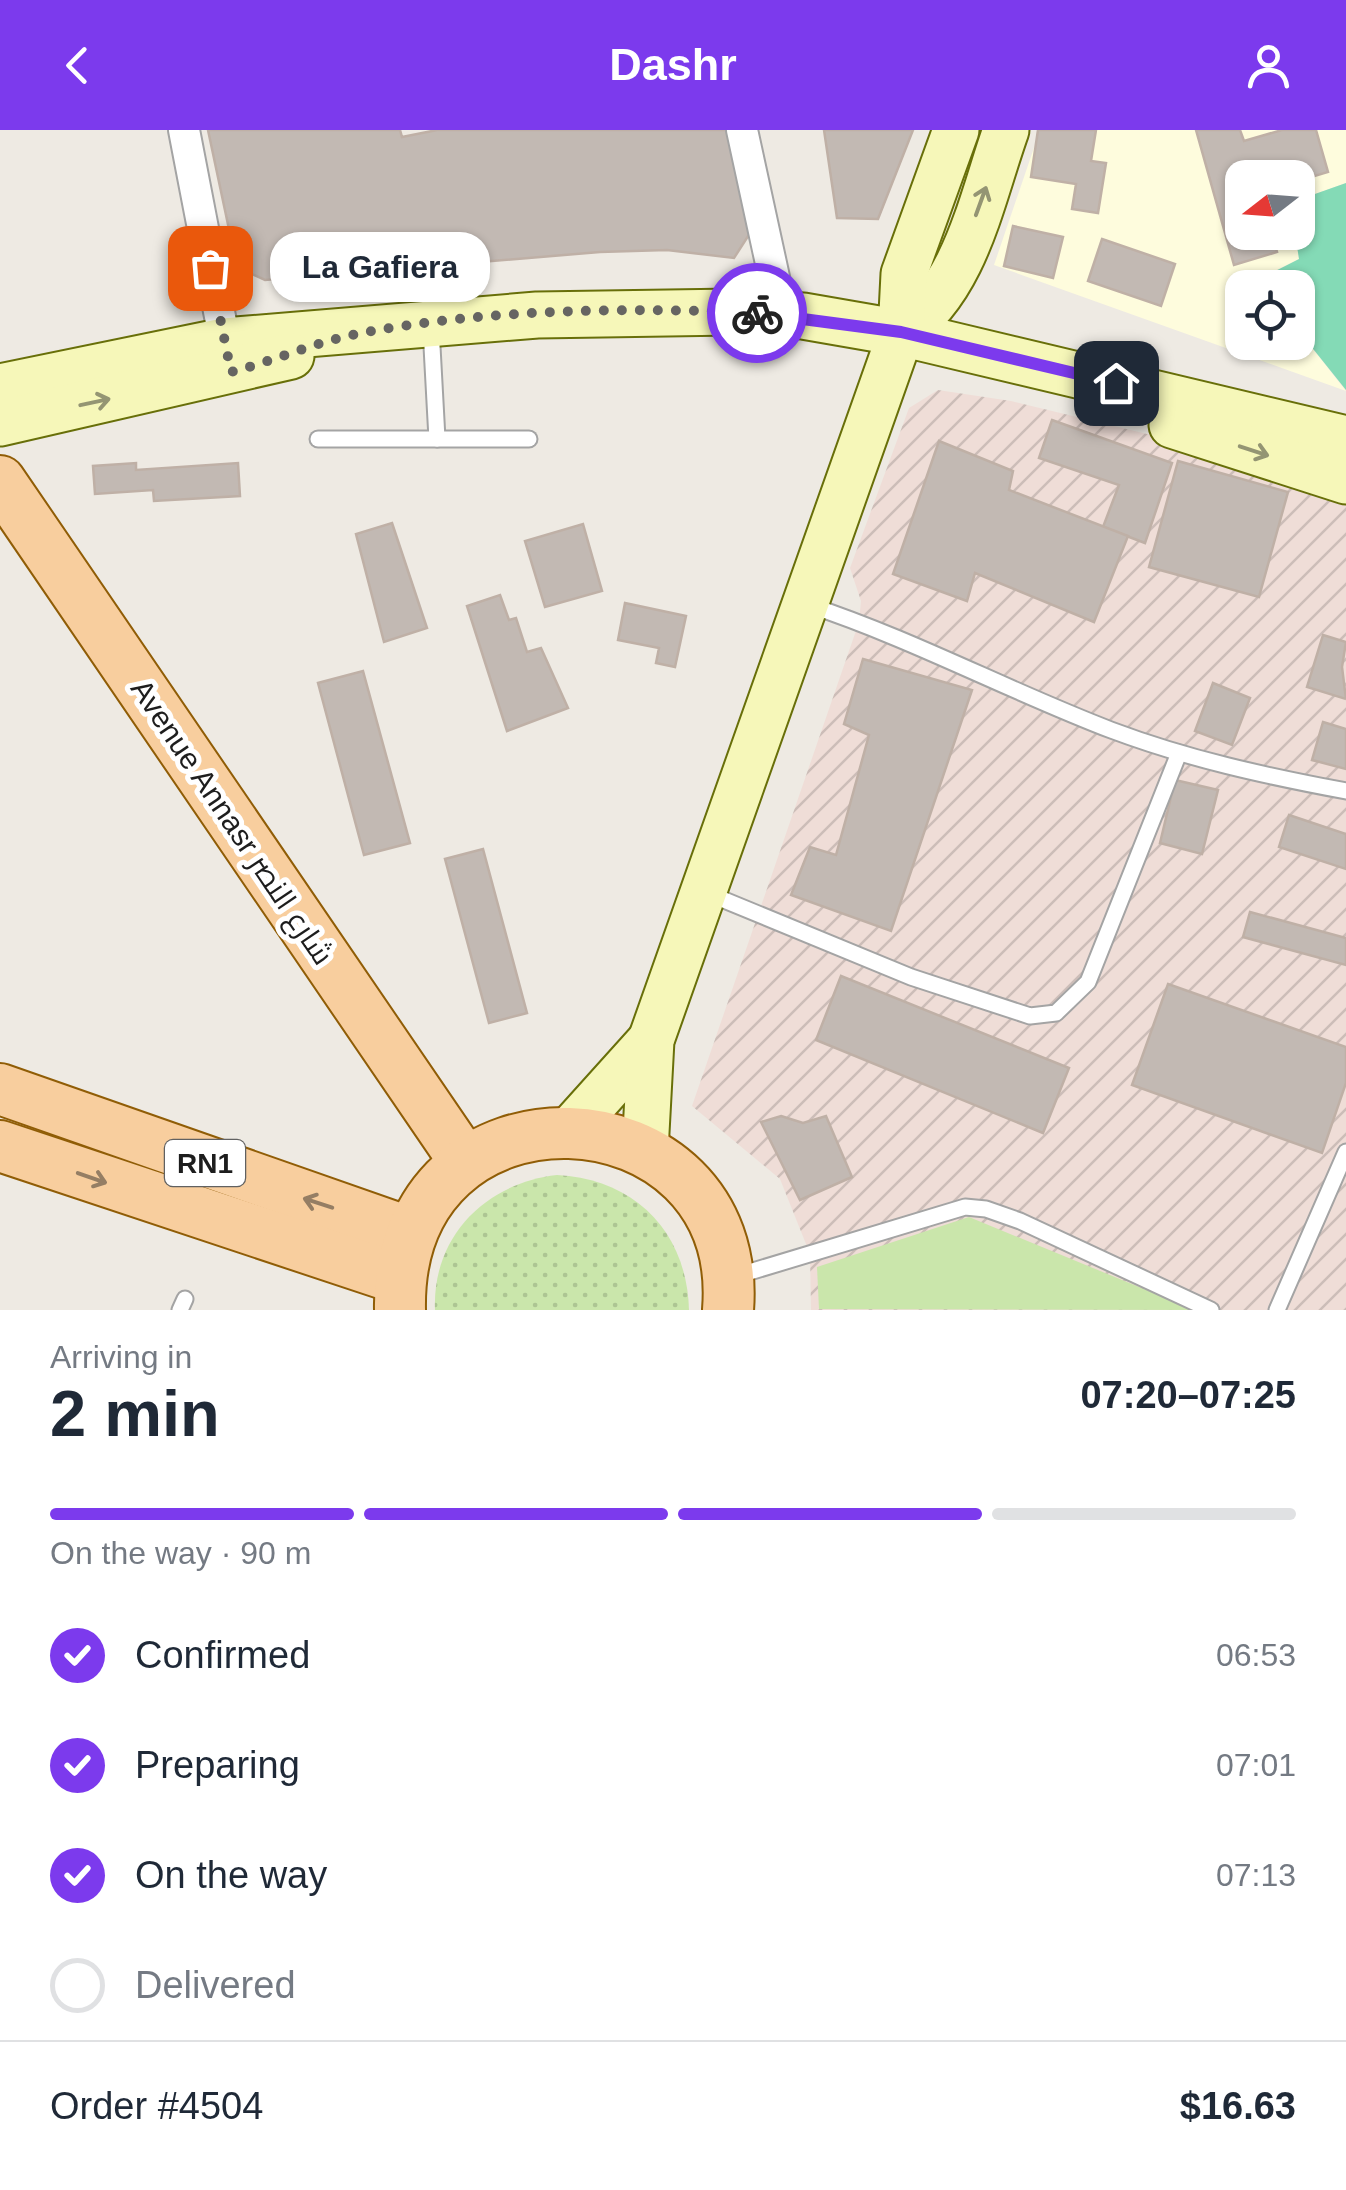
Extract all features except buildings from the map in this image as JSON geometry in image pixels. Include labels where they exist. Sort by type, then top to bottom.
[{"type":"main road","name":"Avenue Annasr شارع النصر","points":[[0,482],[465,1162]]},
{"type":"main road","name":"RN1","points":[[0,1089],[404,1274]]},
{"type":"main road","points":[[404,1274],[424,1206],[465,1162],[515,1138],[570,1130],[608,1136],[645,1151],[676,1173],[700,1202],[718,1236],[728,1294]]},
{"type":"main road","name":"RN1","points":[[0,1146],[404,1274]]},
{"type":"street","points":[[184,130],[227,357]]},
{"type":"street","points":[[742,130],[782,314]]},
{"type":"street","points":[[645,1151],[651,1040],[901,332],[904,274],[956,130]]},
{"type":"street","points":[[901,332],[927,313],[948,287],[1006,130]]},
{"type":"street","points":[[0,387],[431,325],[586,312],[782,314],[901,332],[1346,438]]},
{"type":"street","points":[[1000,355],[1090,400],[1346,481]]},
{"type":"street","points":[[0,422],[227,357]]},
{"type":"street","points":[[570,1130],[651,1040]]},
{"type":"lane","points":[[431,325],[437,439]]},
{"type":"lane","points":[[318,439],[529,439]]},
{"type":"lane","points":[[805,604],[859,622],[1059,709],[1180,753],[1346,791]]},
{"type":"lane","points":[[703,892],[912,977],[1030,1016],[1056,1013],[1088,982],[1180,753]]},
{"type":"lane","points":[[1276,1310],[1346,1152]]},
{"type":"lane","points":[[728,1294],[965,1207],[986,1208],[1020,1221],[1211,1310]]},
{"type":"shaded area","points":[[1040,130],[1346,130],[1346,183],[1315,194],[1315,160],[1225,160],[1225,250],[1298,250],[1299,259],[1277,270],[1225,270],[1225,348],[994,265]]},
{"type":"shaded area","points":[[1315,352],[1346,391],[1259,360],[1315,360]]},
{"type":"shaded area","points":[[938,390],[1011,401],[1147,434],[1346,495],[1346,1310],[811,1310],[810,1254],[780,1179],[692,1106],[859,622],[861,601],[850,568],[909,408]]},
{"type":"green space","points":[[1346,183],[1346,390],[1315,351],[1315,270],[1278,270],[1299,259],[1298,250],[1315,250],[1315,194]]},
{"type":"green space","points":[[557,1175],[610,1187],[652,1215],[679,1257],[689,1310],[435,1310],[436,1283],[443,1259],[468,1218],[508,1189]]},
{"type":"green space","points":[[969,1217],[1195,1310],[819,1309],[817,1267]]},
{"type":"way so far","points":[[210,268],[231,372],[360,333],[488,318],[635,311],[757,313]]},
{"type":"place","name":"La Gafiera","points":[[210,268]]},
{"type":"route","points":[[757,313],[901,332],[1116,383]]}]
